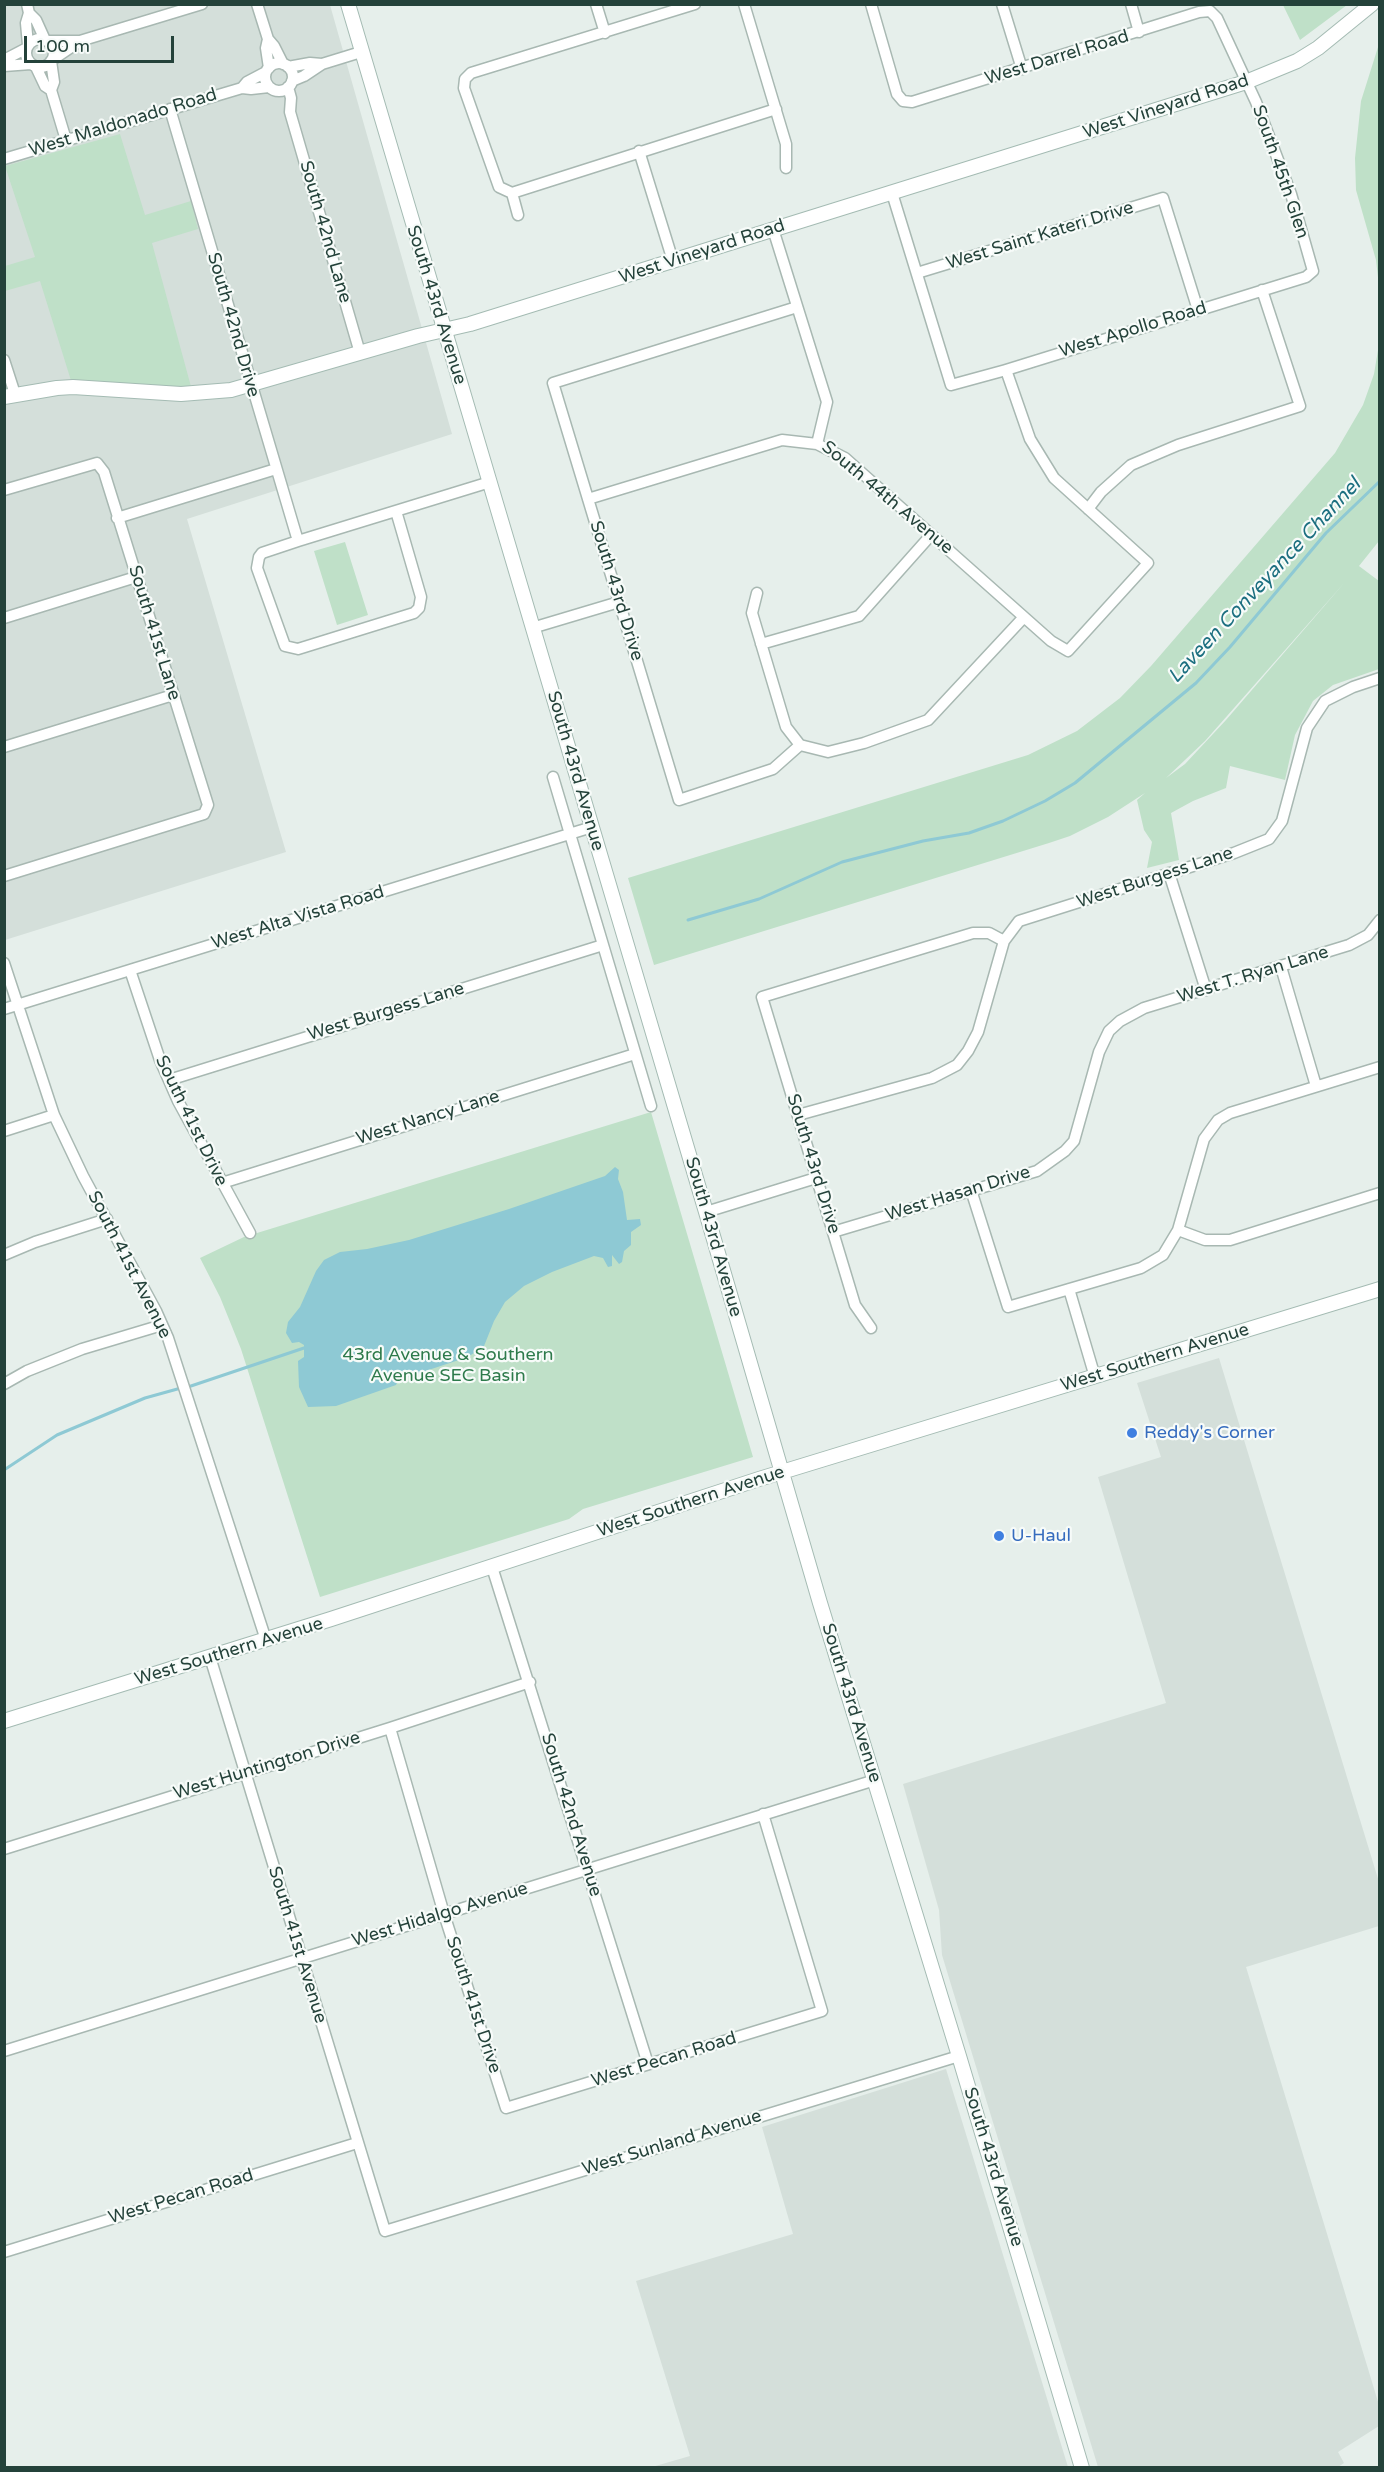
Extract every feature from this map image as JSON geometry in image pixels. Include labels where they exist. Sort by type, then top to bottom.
[{"type":"main road","name":"South 43rd Avenue","points":[[348,4],[706,1212],[781,1473],[1082,2468]]},
{"type":"main road","name":"West Vineyard Road","points":[[10,396],[73,387],[193,394],[231,390],[470,324],[1246,82],[1297,61],[1318,48],[1372,4]]},
{"type":"main road","name":"West Southern Avenue","points":[[4,1721],[210,1658],[781,1473],[1380,1289]]},
{"type":"street","points":[[4,60],[35,40],[80,41],[202,4]]},
{"type":"street","points":[[257,4],[268,39],[292,73],[282,87],[265,79],[268,39]]},
{"type":"street","points":[[596,4],[605,33]]},
{"type":"street","points":[[695,4],[471,73],[465,79],[465,88],[499,187],[512,193],[776,109]]},
{"type":"street","points":[[744,4],[786,144],[786,168]]},
{"type":"street","name":"West Darrel Road","points":[[871,4],[897,94],[903,101],[912,102],[1199,12],[1210,11]]},
{"type":"street","points":[[1002,4],[1022,69]]},
{"type":"street","points":[[1131,4],[1139,32]]},
{"type":"street","points":[[28,8],[46,41],[53,48],[54,82],[51,90],[66,140]]},
{"type":"street","points":[[28,8],[26,57],[45,86],[51,90]]},
{"type":"street","name":"South 45th Glen","points":[[1210,11],[1217,18],[1246,82],[1291,194],[1313,271]]},
{"type":"street","points":[[4,66],[45,66],[80,41]]},
{"type":"street","name":"West Maldonado Road","points":[[4,159],[242,88],[282,87],[322,64],[361,52]]},
{"type":"street","points":[[267,70],[277,64],[285,65]]},
{"type":"street","name":"West Maldonado Road","points":[[285,65],[322,64]]},
{"type":"street","name":"West Maldonado Road","points":[[242,88],[247,82],[267,70]]},
{"type":"street","name":"South 42nd Lane","points":[[282,87],[284,105],[290,112],[360,353]]},
{"type":"street","name":"South 42nd Drive","points":[[170,109],[298,541]]},
{"type":"street","points":[[639,151],[673,261]]},
{"type":"street","points":[[512,193],[518,214]]},
{"type":"street","points":[[892,193],[917,273]]},
{"type":"street","name":"West Saint Kateri Drive","points":[[917,273],[1163,198],[1198,310]]},
{"type":"street","name":"South 44th Avenue","points":[[773,229],[827,402],[817,444],[845,458],[1051,641],[1068,651],[1148,564],[1088,509]]},
{"type":"street","name":"West Apollo Road","points":[[917,273],[951,385],[1306,277],[1313,271]]},
{"type":"street","points":[[1006,370],[1030,440],[1054,478],[1088,509],[1101,492],[1131,465],[1178,445],[1300,406],[1262,290]]},
{"type":"street","name":"South 43rd Drive","points":[[797,307],[553,383],[679,800],[773,769],[800,745]]},
{"type":"street","points":[[4,360],[10,396]]},
{"type":"street","points":[[588,500],[782,440],[817,444]]},
{"type":"street","name":"South 41st Lane","points":[[4,490],[97,463],[104,472],[208,805],[204,814],[4,876]]},
{"type":"street","points":[[117,518],[276,469]]},
{"type":"street","points":[[396,511],[421,597],[419,608],[414,613],[293,650],[285,646],[257,562],[262,553],[298,541],[489,482]]},
{"type":"street","points":[[761,644],[858,616],[932,535]]},
{"type":"street","points":[[4,618],[136,578]]},
{"type":"street","points":[[757,593],[752,614],[786,727],[800,745],[828,752],[864,743],[928,720],[1024,617]]},
{"type":"street","points":[[532,628],[619,602]]},
{"type":"street","name":"West Burgess Lane","points":[[1004,941],[1019,921],[1269,839],[1282,821],[1307,728],[1325,701],[1353,687],[1380,678]]},
{"type":"street","points":[[4,747],[173,695]]},
{"type":"street","name":"South 43rd Avenue","points":[[553,777],[651,1106]]},
{"type":"street","name":"West Alta Vista Road","points":[[4,1009],[592,827]]},
{"type":"street","points":[[1169,873],[1206,990]]},
{"type":"street","name":"West T. Ryan Lane","points":[[1074,1141],[1099,1052],[1109,1031],[1120,1021],[1144,1008],[1349,945],[1368,935],[1380,920]]},
{"type":"street","name":"South 43rd Drive","points":[[871,1328],[855,1305],[762,997],[973,933],[989,933],[1004,941]]},
{"type":"street","points":[[798,1115],[932,1078],[957,1065],[978,1032],[1004,941]]},
{"type":"street","name":"West Burgess Lane","points":[[169,1080],[603,945]]},
{"type":"street","name":"South 41st Avenue","points":[[4,963],[54,1115],[83,1176],[162,1324],[266,1640]]},
{"type":"street","points":[[1281,967],[1316,1086]]},
{"type":"street","name":"South 41st Drive","points":[[130,970],[147,1024],[169,1080],[249,1233]]},
{"type":"street","name":"West Nancy Lane","points":[[222,1183],[635,1054]]},
{"type":"street","points":[[971,1190],[1008,1307],[1069,1290],[1141,1268],[1163,1254],[1179,1230],[1204,1139],[1218,1120],[1230,1113],[1380,1066]]},
{"type":"street","points":[[4,1131],[54,1115]]},
{"type":"street","name":"West Hasan Drive","points":[[833,1232],[1037,1171],[1065,1151],[1074,1141]]},
{"type":"street","points":[[706,1212],[816,1178]]},
{"type":"street","points":[[1179,1230],[1206,1240],[1230,1240],[1380,1193]]},
{"type":"street","points":[[4,1255],[35,1242],[107,1219]]},
{"type":"street","points":[[1069,1290],[1095,1377]]},
{"type":"street","points":[[4,1384],[27,1371],[74,1353],[162,1324]]},
{"type":"street","name":"South 42nd Avenue","points":[[492,1567],[530,1682],[648,2064]]},
{"type":"street","name":"South 41st Avenue","points":[[210,1658],[385,2231]]},
{"type":"street","name":"West Huntington Drive","points":[[4,1849],[530,1682]]},
{"type":"street","name":"South 41st Drive","points":[[390,1728],[444,1914],[506,2108]]},
{"type":"street","name":"West Hidalgo Avenue","points":[[4,2050],[875,1780]]},
{"type":"street","name":"West Pecan Road","points":[[506,2108],[822,2011],[763,1814]]},
{"type":"street","name":"West Sunland Avenue","points":[[385,2231],[959,2056]]},
{"type":"street","name":"West Pecan Road","points":[[4,2252],[357,2143]]},
{"type":"shaded area","points":[[5,5],[330,5],[452,434],[187,519],[286,852],[5,940]]},
{"type":"shaded area","points":[[1219,1358],[1379,1882],[1379,1926],[1246,1967],[1379,2405],[1379,2426],[1338,2452],[1344,2463],[1338,2467],[1098,2467],[942,1955],[939,1910],[903,1784],[1166,1703],[1098,1477],[1161,1457],[1137,1383]]},
{"type":"shaded area","points":[[946,2069],[1068,2467],[652,2467],[690,2456],[636,2281],[793,2234],[762,2127]]},
{"type":"green space","points":[[1283,5],[1347,5],[1300,40]]},
{"type":"green space","points":[[1379,44],[1379,286],[1376,260],[1356,190],[1355,158],[1361,101]]},
{"type":"green space","points":[[120,134],[145,215],[191,201],[198,229],[152,243],[193,394],[73,387],[40,281],[5,291],[5,266],[35,257],[5,166]]},
{"type":"green space","points":[[1379,344],[1379,541],[1359,566],[1379,581],[1379,669],[1333,685],[1313,701],[1295,735],[1285,780],[1230,766],[1226,788],[1193,801],[1171,813],[1179,860],[1147,868],[1152,842],[1144,830],[1137,800],[1145,793],[1108,817],[1070,836],[654,965],[628,878],[1028,755],[1077,731],[1120,698],[1151,666],[1335,453],[1363,405],[1374,374]],"holes":[[[1345,582],[1185,764],[1166,778],[1205,741]]]},
{"type":"green space","points":[[345,542],[368,615],[337,625],[314,551]]},
{"type":"green space","name":"43rd Avenue & Southern Avenue SEC Basin","points":[[651,1112],[753,1457],[583,1509],[569,1519],[320,1597],[241,1349],[220,1297],[200,1258],[244,1237]]},
{"type":"water","points":[[615,1167],[619,1170],[618,1179],[623,1192],[627,1220],[640,1219],[641,1225],[631,1232],[631,1245],[624,1251],[622,1262],[619,1264],[612,1255],[612,1266],[608,1267],[603,1258],[594,1256],[552,1272],[524,1286],[505,1302],[484,1346],[468,1357],[398,1380],[396,1385],[336,1406],[308,1407],[299,1387],[298,1361],[304,1357],[304,1345],[299,1342],[292,1343],[286,1333],[288,1322],[300,1307],[316,1271],[324,1260],[340,1252],[409,1240],[509,1209],[605,1176]]},
{"type":"waterway","name":"Laveen Conveyance Channel","points":[[688,920],[759,899],[842,862],[923,841],[969,833],[1003,821],[1045,801],[1075,783],[1196,683],[1230,647],[1326,533],[1380,481]]},
{"type":"waterway","points":[[188,1387],[304,1348]]},
{"type":"waterway","points":[[4,1470],[57,1435],[145,1398],[181,1388]]},
{"type":"place","name":"Reddy's Corner","points":[[1132,1433]]},
{"type":"place","name":"U-Haul","points":[[999,1536]]}]
